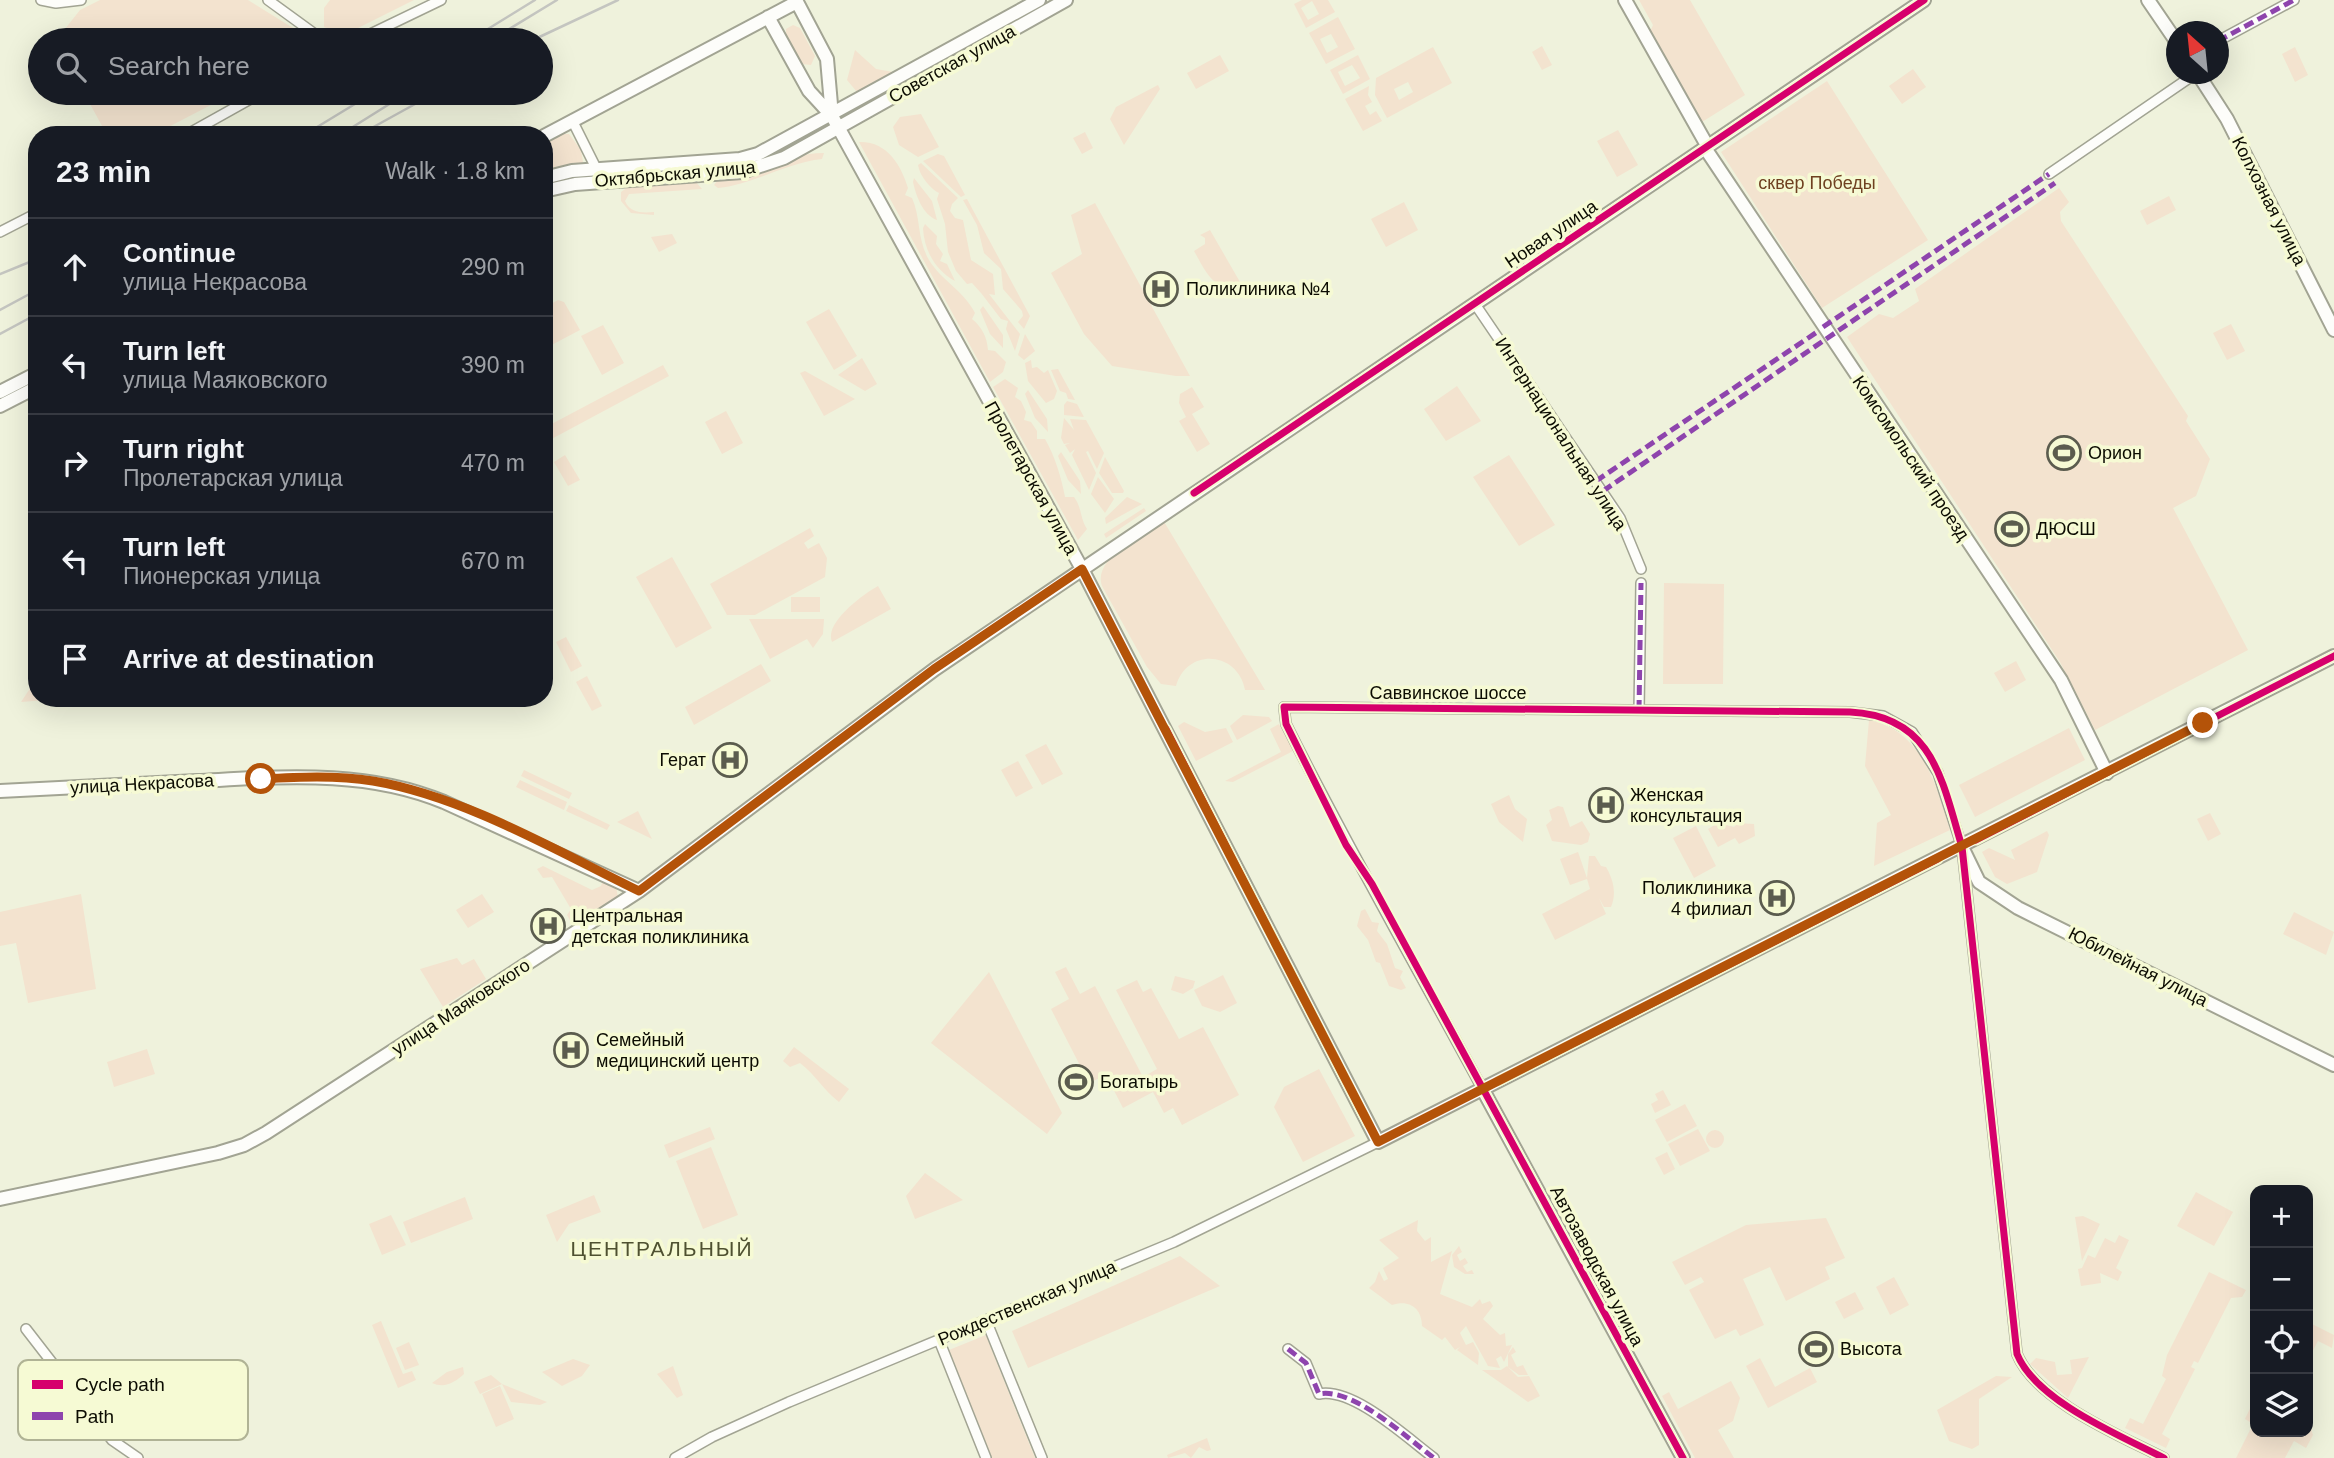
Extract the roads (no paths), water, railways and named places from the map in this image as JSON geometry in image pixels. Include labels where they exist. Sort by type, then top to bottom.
[{"type":"street","points":[[41,0],[57,3],[81,0]]},
{"type":"street","points":[[268,0],[306,28]]},
{"type":"street","points":[[383,28],[441,0]]},
{"type":"street","name":"Советская улица","points":[[835,122],[1039,0]]},
{"type":"street","name":"Советская улица","points":[[835,122],[1066,0]]},
{"type":"street","name":"Комсомольский проезд","points":[[1625,0],[1707,147],[2061,680],[2107,773]]},
{"type":"street","name":"Новая улица","points":[[1082,569],[1924,0]]},
{"type":"street","points":[[2148,0],[2166,26]]},
{"type":"street","points":[[2229,35],[2294,0]]},
{"type":"street","points":[[553,131],[797,2],[827,59],[835,122]]},
{"type":"street","points":[[768,17],[809,91],[835,122]]},
{"type":"street","points":[[809,91],[829,81]]},
{"type":"street","points":[[2049,174],[2182,84]]},
{"type":"street","name":"Колхозная улица","points":[[2204,84],[2227,119],[2334,330]]},
{"type":"street","points":[[202,126],[240,105]]},
{"type":"street","points":[[572,120],[597,170]]},
{"type":"street","name":"Октябрьская улица","points":[[553,177],[597,170],[740,159],[835,122]]},
{"type":"street","name":"Октябрьская улица","points":[[553,189],[575,184],[742,172],[784,158],[835,122]]},
{"type":"street","name":"Пролетарская улица","points":[[835,122],[1082,569],[1378,1142]]},
{"type":"street","points":[[0,232],[28,218]]},
{"type":"street","name":"Интернациональная улица","points":[[1475,304],[1620,517],[1641,569]]},
{"type":"street","points":[[0,392],[28,378]]},
{"type":"street","points":[[0,406],[28,392]]},
{"type":"street","name":"улица Маяковского","points":[[0,1199],[218,1153],[253,1140],[639,891],[934,669],[1082,569]]},
{"type":"street","points":[[1639,710],[1641,583]]},
{"type":"street","points":[[1378,1142],[2334,656]]},
{"type":"street","name":"Саввинское шоссе","points":[[1483,1090],[1372,884],[1346,845],[1286,724],[1284,707],[1850,712],[1895,720],[1912,732],[1933,763],[1962,847],[2017,1354],[2025,1368],[2068,1408],[2164,1458]]},
{"type":"street","name":"улица Некрасова","points":[[0,791],[313,777],[373,781],[429,795],[508,828],[639,891]]},
{"type":"street","points":[[1962,847],[1979,882],[1966,888]]},
{"type":"street","name":"Юбилейная улица","points":[[1979,882],[2018,908],[2334,1065]]},
{"type":"street","name":"Автозаводская улица","points":[[1483,1090],[1683,1458]]},
{"type":"street","name":"Рождественская улица","points":[[675,1458],[746,1422],[1172,1243],[1378,1142]]},
{"type":"street","points":[[986,1320],[1042,1458]]},
{"type":"street","points":[[26,1329],[50,1360]]},
{"type":"street","points":[[939,1340],[986,1458]]},
{"type":"street","points":[[1288,1349],[1306,1363],[1319,1394],[1328,1392],[1359,1403],[1434,1458]]},
{"type":"street","points":[[112,1440],[138,1458]]},
{"type":"railway","points":[[490,28],[535,0]]},
{"type":"railway","points":[[511,28],[557,0]]},
{"type":"railway","points":[[553,31],[618,0]]},
{"type":"railway","points":[[319,126],[353,105]]},
{"type":"railway","points":[[354,126],[388,105]]},
{"type":"railway","points":[[375,126],[413,105]]},
{"type":"railway","points":[[0,274],[28,263]]},
{"type":"railway","points":[[0,310],[28,295]]},
{"type":"railway","points":[[0,334],[28,319]]},
{"type":"place","name":"Поликлиника №4","points":[[1161,289]]},
{"type":"place","name":"Орион","points":[[2064,453]]},
{"type":"place","name":"ДЮСШ","points":[[2012,529]]},
{"type":"place","name":"Герат","points":[[730,760]]},
{"type":"place","name":"Женская консультация","points":[[1606,805]]},
{"type":"place","name":"Поликлиника 4 филиал","points":[[1777,898]]},
{"type":"place","name":"Центральная детская поликлиника","points":[[548,926]]},
{"type":"place","name":"Семейный медицинский центр","points":[[571,1050]]},
{"type":"place","name":"Богатырь","points":[[1076,1082]]},
{"type":"place","name":"Высота","points":[[1816,1349]]},
{"type":"district","name":"ЦЕНТРАЛЬНЫЙ","points":[[662,1248]]},
{"type":"park label","name":"сквер Победы","points":[[1817,183]]}]
